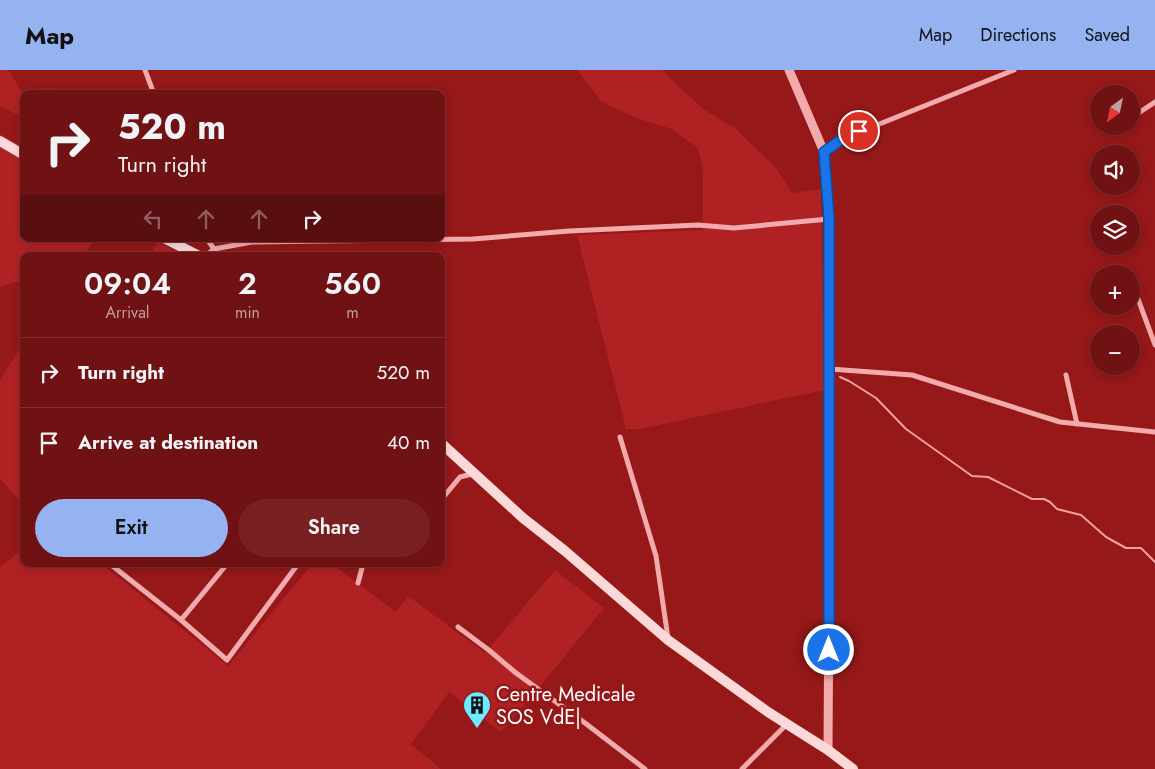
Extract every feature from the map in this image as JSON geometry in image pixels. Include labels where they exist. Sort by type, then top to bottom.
[{"type":"main road","points":[[0,141],[20,153]]},
{"type":"main road","points":[[172,242],[191,252]]},
{"type":"main road","points":[[445,447],[489,488],[668,640],[786,725],[828,750],[853,769]]},
{"type":"street","points":[[145,70],[152,90]]},
{"type":"street","points":[[789,70],[824,152],[829,218],[828,750]]},
{"type":"street","points":[[824,152],[842,139],[1014,70]]},
{"type":"street","points":[[1140,112],[1155,102]]},
{"type":"street","points":[[445,239],[698,225],[734,228],[829,218]]},
{"type":"street","points":[[209,242],[214,250]]},
{"type":"street","points":[[211,252],[252,242]]},
{"type":"street","points":[[1140,304],[1155,345]]},
{"type":"street","points":[[829,369],[912,375],[1060,422],[1155,432]]},
{"type":"street","points":[[1066,375],[1077,424]]},
{"type":"street","points":[[620,438],[656,556],[668,640]]},
{"type":"street","points":[[445,495],[460,477],[469,473],[476,474]]},
{"type":"street","points":[[114,567],[181,620],[227,660],[296,567]]},
{"type":"street","points":[[181,620],[225,567]]},
{"type":"street","points":[[358,583],[362,567]]},
{"type":"street","points":[[458,627],[516,673],[645,769]]},
{"type":"street","points":[[742,769],[786,725]]},
{"type":"shaded area","points":[[0,70],[8,70],[21,90],[20,116],[0,106]]},
{"type":"shaded area","points":[[577,70],[662,70],[705,110],[736,129],[776,168],[792,193],[821,189],[824,390],[640,429],[626,429],[577,235],[703,230],[703,170],[698,148],[672,129],[636,118],[602,102]]},
{"type":"shaded area","points":[[0,134],[20,146],[20,242],[93,242],[86,252],[20,252],[20,283],[15,282],[0,287]]},
{"type":"shaded area","points":[[158,242],[178,252],[152,252]]},
{"type":"shaded area","points":[[20,348],[20,500],[0,478],[0,380]]},
{"type":"shaded area","points":[[20,551],[20,567],[106,567],[228,666],[310,567],[336,567],[396,612],[408,596],[485,653],[555,570],[604,608],[501,732],[449,692],[411,744],[441,769],[0,769],[0,567]]},
{"type":"waterway","points":[[840,377],[876,398],[906,429],[972,476],[988,477],[1032,499],[1044,499],[1057,509],[1081,515],[1106,537],[1126,548],[1141,548],[1155,562]]},
{"type":"place","name":"Centre Medicale SOS VdE|","points":[[477,729]]},
{"type":"route","points":[[829,650],[829,218],[824,152],[842,139],[859,131]]}]
